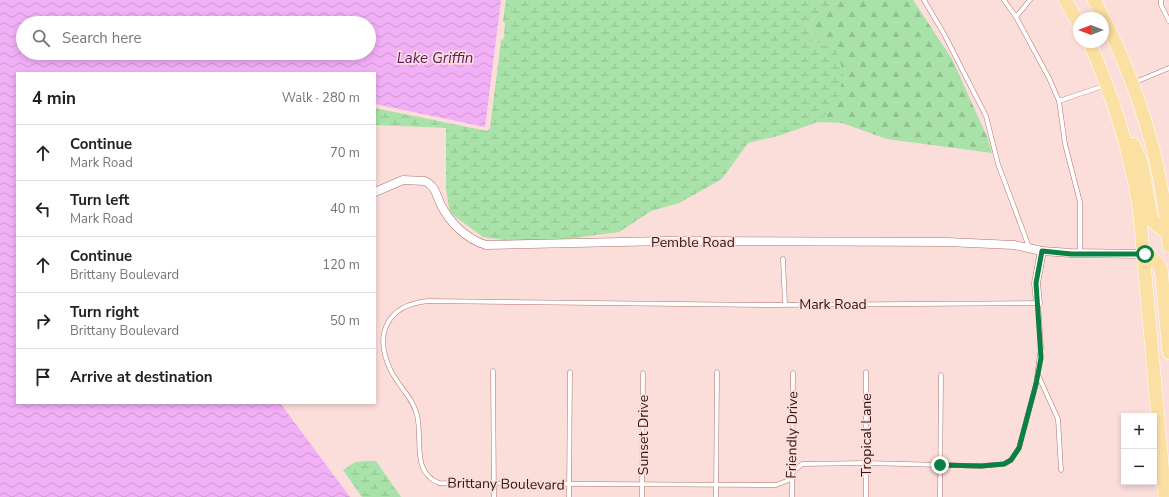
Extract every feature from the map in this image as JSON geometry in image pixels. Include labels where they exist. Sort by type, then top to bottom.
[{"type":"main road","points":[[1065,0],[1073,14]]},
{"type":"main road","points":[[1097,2],[1133,83],[1147,125],[1166,192],[1169,238]]},
{"type":"main road","points":[[1092,48],[1108,84],[1124,132],[1131,160],[1139,206],[1145,254],[1166,495]]},
{"type":"main road","points":[[1124,132],[1130,138],[1141,162],[1152,221],[1169,238]]},
{"type":"main road","points":[[1145,254],[1151,256],[1161,268],[1169,353]]},
{"type":"street","name":"Pemble Road","points":[[376,192],[403,180],[424,181],[436,190],[445,212],[463,233],[478,243],[486,245],[666,241],[948,242],[1029,247],[1042,251]]},
{"type":"street","points":[[1038,303],[1036,283],[1042,251],[1080,254],[1145,254]]},
{"type":"lane","points":[[924,0],[948,41],[986,116],[998,164],[1029,247]]},
{"type":"lane","points":[[1004,0],[1016,17],[1049,78],[1059,101],[1066,144],[1080,202],[1080,254]]},
{"type":"lane","points":[[1016,17],[1030,0]]},
{"type":"lane","points":[[1161,0],[1161,5],[1169,21]]},
{"type":"lane","points":[[1133,83],[1169,68]]},
{"type":"lane","points":[[1059,101],[1108,84]]},
{"type":"lane","points":[[783,259],[785,304]]},
{"type":"lane","name":"Mark Road","points":[[472,301],[785,304],[1038,303]]},
{"type":"lane","name":"Brittany Boulevard","points":[[472,301],[417,302],[401,308],[393,313],[388,323],[384,341],[384,350],[391,370],[412,400],[416,409],[419,423],[420,461],[427,475],[440,483],[776,485],[789,480],[792,474],[802,464],[866,463],[994,466],[1004,464],[1011,460],[1019,448],[1028,418],[1038,374],[1041,347],[1038,303]]},
{"type":"lane","points":[[493,371],[494,497]]},
{"type":"lane","points":[[569,497],[570,372]]},
{"type":"lane","points":[[716,497],[717,372]]},
{"type":"lane","name":"Tropical Lane","points":[[866,372],[866,497]]},
{"type":"lane","name":"Sunset Drive","points":[[642,497],[643,373]]},
{"type":"lane","name":"Friendly Drive","points":[[792,497],[793,373]]},
{"type":"lane","points":[[1038,374],[1058,419],[1061,470]]},
{"type":"lane","points":[[940,497],[941,375]]},
{"type":"green space","points":[[506,0],[842,0],[823,10],[807,24],[812,40],[836,50],[844,74],[836,104],[818,122],[778,136],[748,143],[722,179],[679,203],[651,211],[619,232],[529,244],[483,237],[450,213],[446,189],[446,128],[376,125],[376,108],[487,131],[490,128],[501,41],[504,38],[505,23],[503,21]]},
{"type":"green space","points":[[842,0],[913,0],[952,59],[988,139],[992,153],[887,139],[842,123],[818,122],[836,104],[836,50],[812,40],[807,24],[823,10]]},
{"type":"green space","points":[[376,461],[401,497],[362,497],[343,470],[355,462]]},
{"type":"water","name":"Lake Griffin","points":[[0,0],[501,0],[485,127],[376,104],[376,72],[16,72],[16,404],[281,404],[350,497],[0,497]]},
{"type":"route","points":[[940,465],[994,466],[1004,464],[1011,460],[1019,448],[1028,418],[1041,358],[1036,283],[1042,251],[1071,254],[1145,254]]}]
